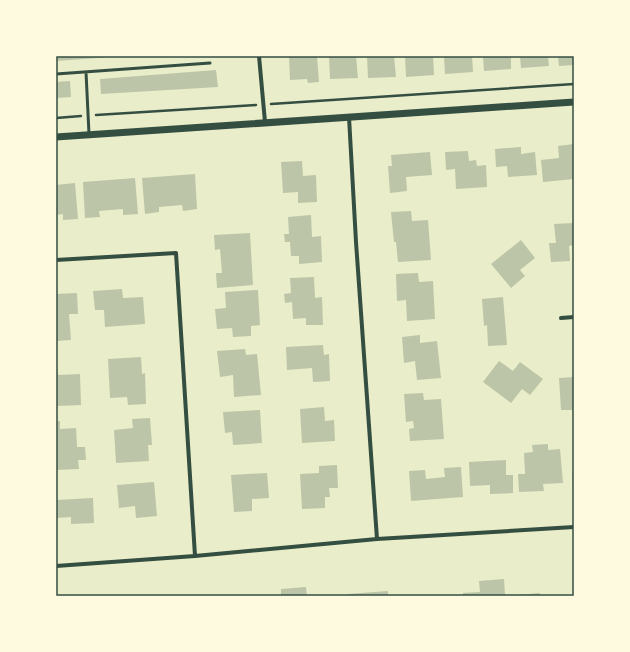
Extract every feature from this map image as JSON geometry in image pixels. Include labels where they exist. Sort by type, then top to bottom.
[{"type":"street","points":[[260,56],[264,122]]},
{"type":"street","points":[[56,137],[574,102]]},
{"type":"street","points":[[349,117],[356,250],[377,539]]},
{"type":"street","points":[[56,260],[176,253],[195,556]]},
{"type":"street","points":[[561,318],[574,317]]},
{"type":"street","points":[[56,566],[195,556],[377,539],[574,527]]},
{"type":"lane","points":[[56,74],[210,63]]},
{"type":"lane","points":[[86,72],[89,135]]},
{"type":"path","points":[[56,118],[574,84]]},
{"type":"building","points":[[56,56],[113,56],[113,57],[56,61]]},
{"type":"building","points":[[289,56],[317,56],[319,82],[308,83],[307,79],[290,80]]},
{"type":"building","points":[[329,56],[356,56],[358,78],[330,79]]},
{"type":"building","points":[[367,56],[394,56],[396,77],[368,78]]},
{"type":"building","points":[[405,56],[433,56],[434,75],[406,77]]},
{"type":"building","points":[[444,56],[472,56],[473,72],[445,74]]},
{"type":"building","points":[[483,56],[511,56],[511,69],[484,71]]},
{"type":"building","points":[[520,56],[548,56],[549,66],[521,68]]},
{"type":"building","points":[[558,56],[574,56],[574,65],[559,66]]},
{"type":"building","points":[[216,70],[218,87],[101,94],[100,79]]},
{"type":"building","points":[[70,81],[71,97],[56,98],[56,82]]},
{"type":"building","points":[[574,144],[574,179],[543,182],[541,160],[559,158],[558,146]]},
{"type":"building","points":[[521,147],[521,154],[535,152],[537,175],[508,177],[507,166],[496,167],[495,149]]},
{"type":"building","points":[[468,151],[469,161],[476,160],[477,166],[486,165],[487,187],[456,189],[455,169],[446,170],[445,152]]},
{"type":"building","points":[[430,152],[432,175],[406,177],[407,191],[390,193],[388,166],[392,166],[391,155]]},
{"type":"building","points":[[302,161],[303,176],[316,175],[317,202],[298,203],[298,192],[283,193],[281,162]]},
{"type":"building","points":[[195,174],[197,209],[183,211],[182,205],[159,207],[159,212],[145,214],[142,178]]},
{"type":"building","points":[[135,178],[138,214],[123,215],[123,209],[99,211],[100,217],[85,218],[83,182]]},
{"type":"building","points":[[75,183],[78,219],[63,220],[63,214],[56,215],[56,185]]},
{"type":"building","points":[[411,211],[412,221],[428,220],[431,260],[398,262],[391,212]]},
{"type":"building","points":[[311,215],[312,237],[321,236],[322,262],[299,264],[299,256],[291,256],[290,242],[285,242],[284,234],[289,234],[288,217]]},
{"type":"building","points":[[574,223],[574,245],[569,246],[570,261],[551,262],[549,243],[556,243],[554,224]]},
{"type":"building","points":[[250,233],[253,285],[217,288],[216,273],[222,273],[220,249],[215,250],[214,235]]},
{"type":"building","points":[[521,240],[535,258],[520,270],[525,276],[511,288],[491,264]]},
{"type":"building","points":[[418,273],[419,282],[433,281],[435,319],[407,321],[406,300],[397,301],[396,274]]},
{"type":"building","points":[[314,277],[315,298],[322,297],[323,325],[306,325],[306,318],[293,319],[292,302],[285,303],[284,294],[291,293],[290,278]]},
{"type":"building","points":[[122,289],[123,298],[143,297],[145,324],[105,327],[104,310],[95,310],[93,291]]},
{"type":"building","points":[[258,290],[260,325],[251,326],[251,336],[233,337],[232,328],[217,329],[215,309],[226,308],[225,292]]},
{"type":"building","points":[[77,293],[78,314],[69,314],[71,340],[56,341],[56,294]]},
{"type":"building","points":[[503,297],[507,345],[488,346],[487,325],[484,326],[482,299]]},
{"type":"building","points":[[420,335],[420,343],[437,341],[441,378],[417,380],[415,361],[404,363],[402,337]]},
{"type":"building","points":[[323,345],[324,355],[329,354],[330,381],[313,382],[312,368],[287,370],[286,347]]},
{"type":"building","points":[[245,349],[246,355],[257,354],[261,395],[234,397],[233,375],[220,377],[217,351]]},
{"type":"building","points":[[141,357],[142,374],[145,373],[146,404],[128,405],[127,397],[110,398],[108,359]]},
{"type":"building","points":[[499,361],[513,371],[520,362],[543,379],[530,395],[522,389],[511,403],[483,382]]},
{"type":"building","points":[[56,369],[58,375],[80,374],[81,405],[56,406]]},
{"type":"building","points":[[574,377],[574,410],[561,410],[559,378]]},
{"type":"building","points":[[423,393],[424,400],[441,399],[444,439],[410,441],[409,429],[414,428],[413,421],[406,422],[404,394]]},
{"type":"building","points":[[324,407],[325,421],[334,420],[335,441],[302,443],[300,409]]},
{"type":"building","points":[[260,410],[262,443],[233,445],[232,432],[225,433],[223,412]]},
{"type":"building","points":[[150,418],[152,445],[148,445],[149,461],[116,463],[114,430],[133,428],[132,419]]},
{"type":"building","points":[[56,421],[60,421],[60,429],[76,428],[77,447],[85,447],[86,460],[78,460],[79,469],[56,470]]},
{"type":"building","points":[[548,444],[548,450],[560,449],[563,483],[543,484],[544,491],[519,492],[518,474],[525,474],[524,453],[533,452],[532,445]]},
{"type":"building","points":[[506,460],[506,475],[513,475],[513,493],[490,494],[490,485],[470,486],[469,462]]},
{"type":"building","points":[[337,465],[338,488],[329,488],[330,497],[325,497],[325,508],[302,509],[300,474],[319,473],[319,466]]},
{"type":"building","points":[[461,467],[463,497],[411,501],[409,471],[425,470],[426,479],[445,477],[444,468]]},
{"type":"building","points":[[572,471],[574,471],[574,488],[573,488]]},
{"type":"building","points":[[267,473],[269,498],[252,499],[252,511],[234,512],[231,475]]},
{"type":"building","points":[[154,482],[157,516],[136,518],[135,506],[119,508],[117,485]]},
{"type":"building","points":[[93,498],[94,523],[71,524],[71,517],[56,518],[56,500]]},
{"type":"building","points":[[504,579],[505,596],[463,596],[463,593],[480,592],[479,581]]},
{"type":"building","points":[[306,587],[307,596],[281,596],[281,589]]},
{"type":"building","points":[[388,591],[388,596],[348,596],[348,594]]},
{"type":"building","points":[[540,593],[540,596],[517,596],[517,595]]}]
